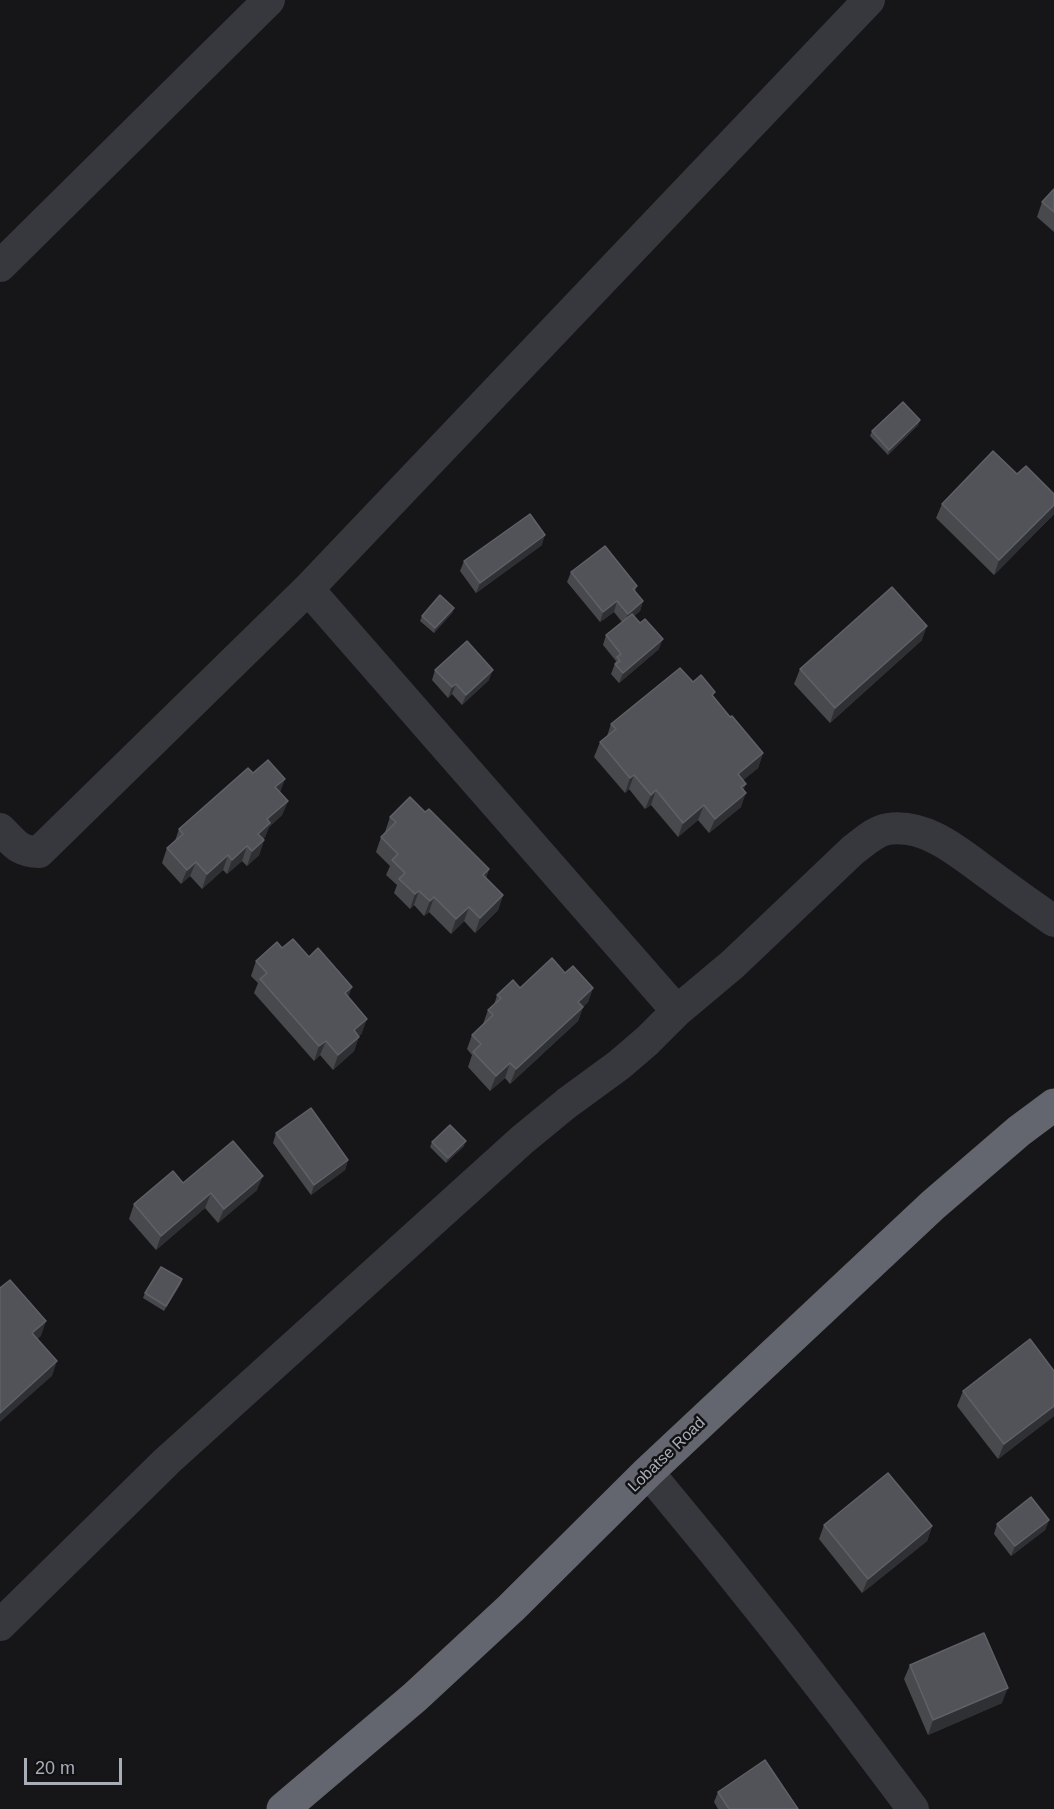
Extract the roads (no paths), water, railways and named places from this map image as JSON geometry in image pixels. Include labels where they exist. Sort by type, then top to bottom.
[{"type":"highway","name":"Lobatse Road","points":[[283,1809],[415,1697],[511,1608],[648,1472],[933,1205],[1019,1131],[1054,1105]]},
{"type":"street","points":[[0,266],[269,0]]},
{"type":"street","points":[[0,829],[17,847],[27,852],[39,852],[308,589],[869,0]]},
{"type":"street","points":[[308,589],[677,1011]]},
{"type":"street","points":[[0,1625],[185,1444],[522,1140],[619,1065],[677,1011],[733,964],[853,850],[873,835],[887,829],[902,829],[922,833],[947,844],[1054,921]]},
{"type":"street","points":[[648,1472],[751,1597],[913,1809]]}]
